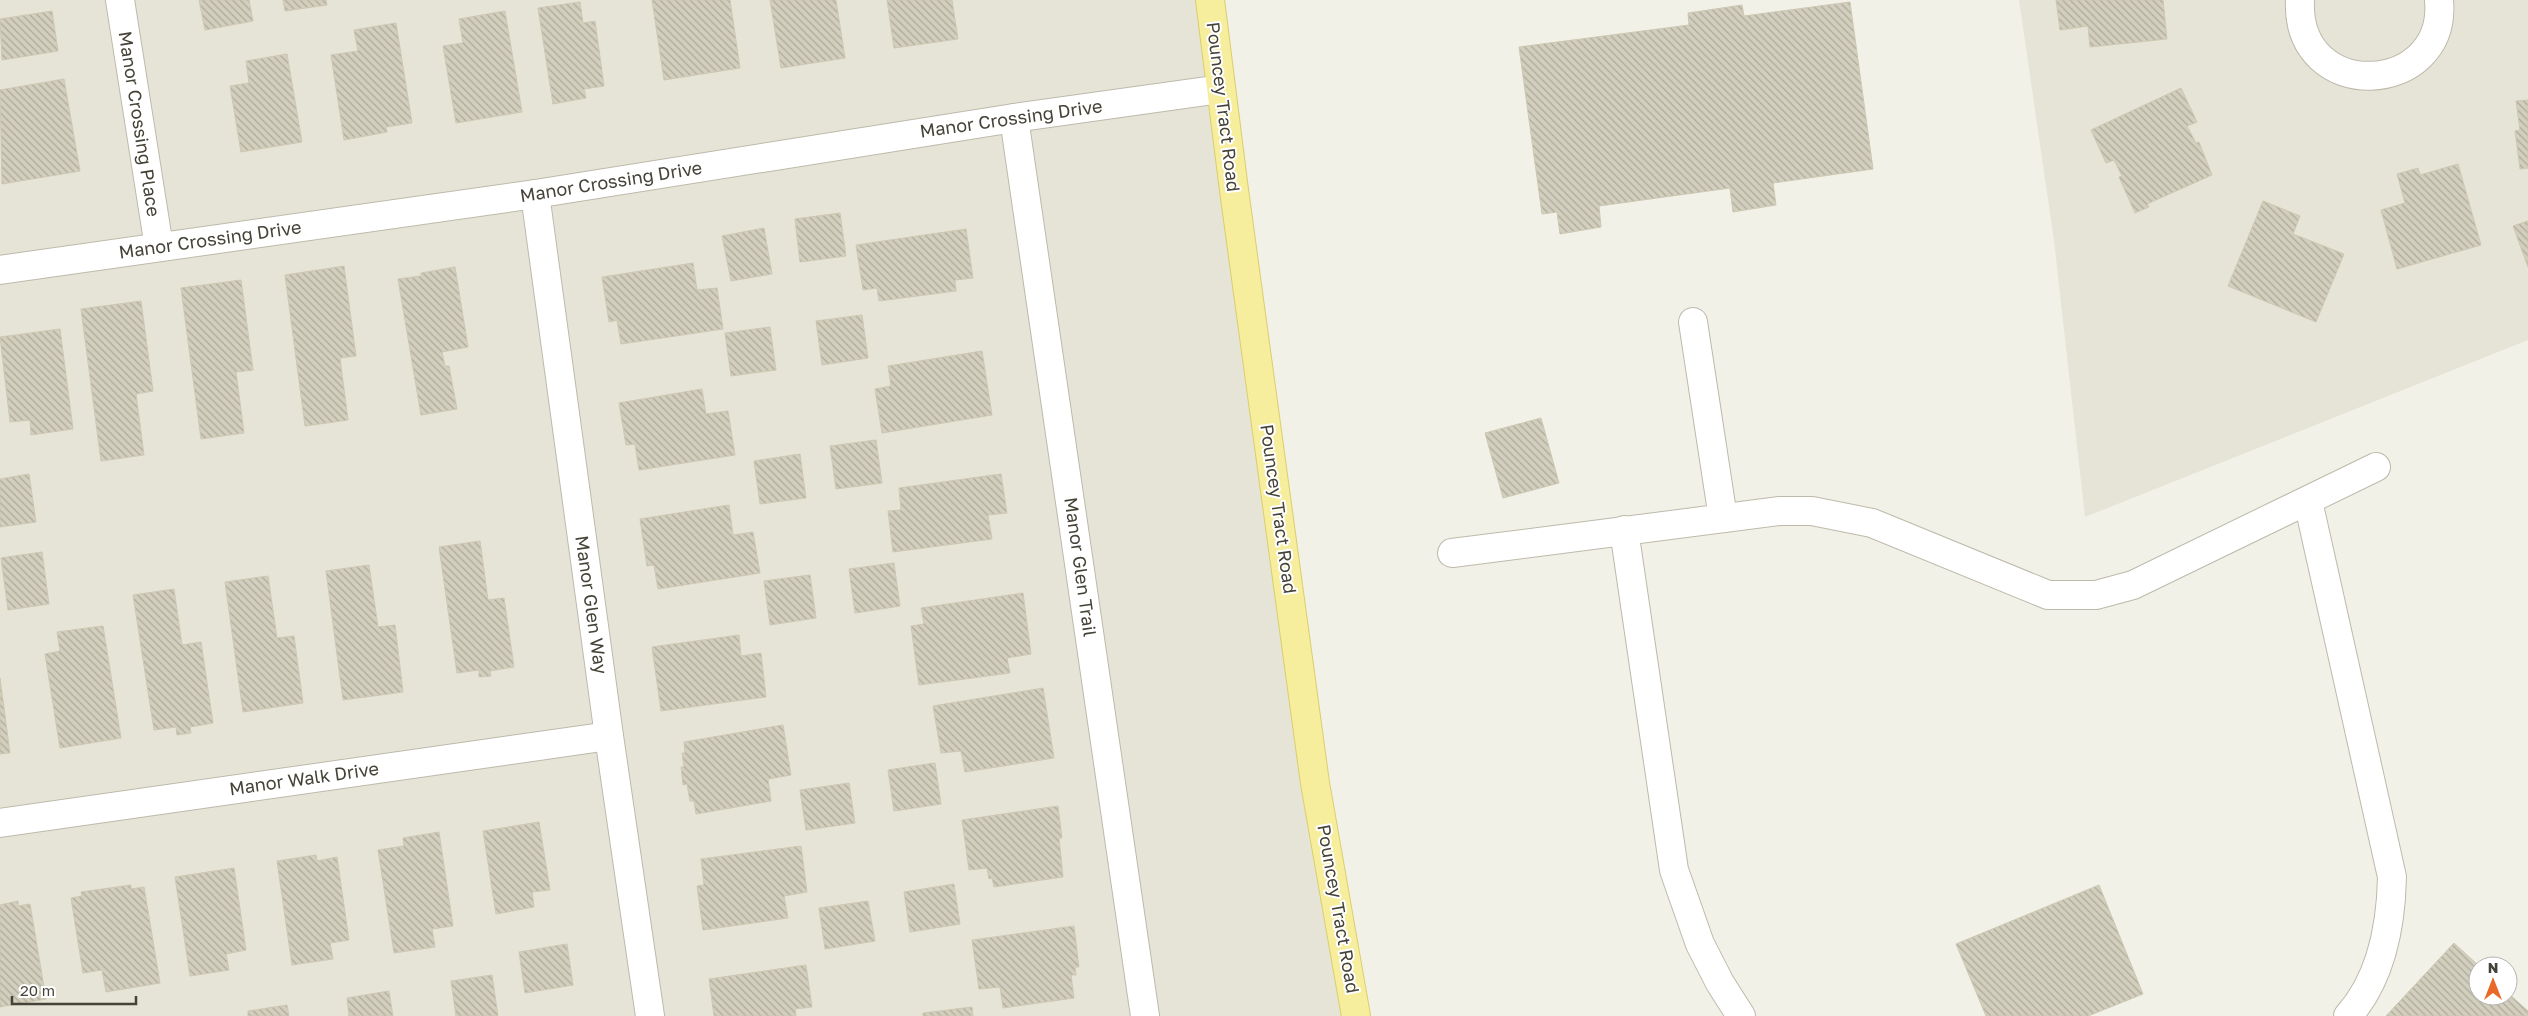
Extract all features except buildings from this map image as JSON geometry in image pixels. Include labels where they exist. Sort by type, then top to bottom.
[{"type":"main road","name":"Pouncey Tract Road","points":[[1210,0],[1315,783],[1356,1016]]},
{"type":"street","name":"Manor Crossing Place","points":[[120,0],[158,247]]},
{"type":"street","points":[[2300,0],[2299,15],[2305,36],[2319,57],[2339,71],[2363,77],[2386,76],[2409,65],[2426,48],[2437,26],[2446,1]]},
{"type":"street","name":"Manor Crossing Drive","points":[[0,270],[535,194],[1014,118],[1221,89]]},
{"type":"street","name":"Manor Glen Trail","points":[[1014,118],[1145,1016]]},
{"type":"street","name":"Manor Glen Way","points":[[535,194],[609,736],[650,1016]]},
{"type":"street","points":[[1693,322],[1723,518]]},
{"type":"street","points":[[1452,553],[1780,511],[1812,511],[1843,515],[1872,523],[2048,595],[2072,597],[2115,592],[2133,585],[2376,468]]},
{"type":"street","points":[[2308,501],[2392,877],[2390,915],[2379,961],[2367,988],[2348,1016]]},
{"type":"street","points":[[1624,530],[1674,870],[1700,944],[1720,983],[1741,1016]]},
{"type":"street","name":"Manor Walk Drive","points":[[0,823],[609,736]]},
{"type":"shaded area","points":[[0,0],[1215,0],[1356,1016],[0,1016]]},
{"type":"shaded area","points":[[2019,0],[2528,0],[2528,340],[2085,517],[2054,241]]}]
